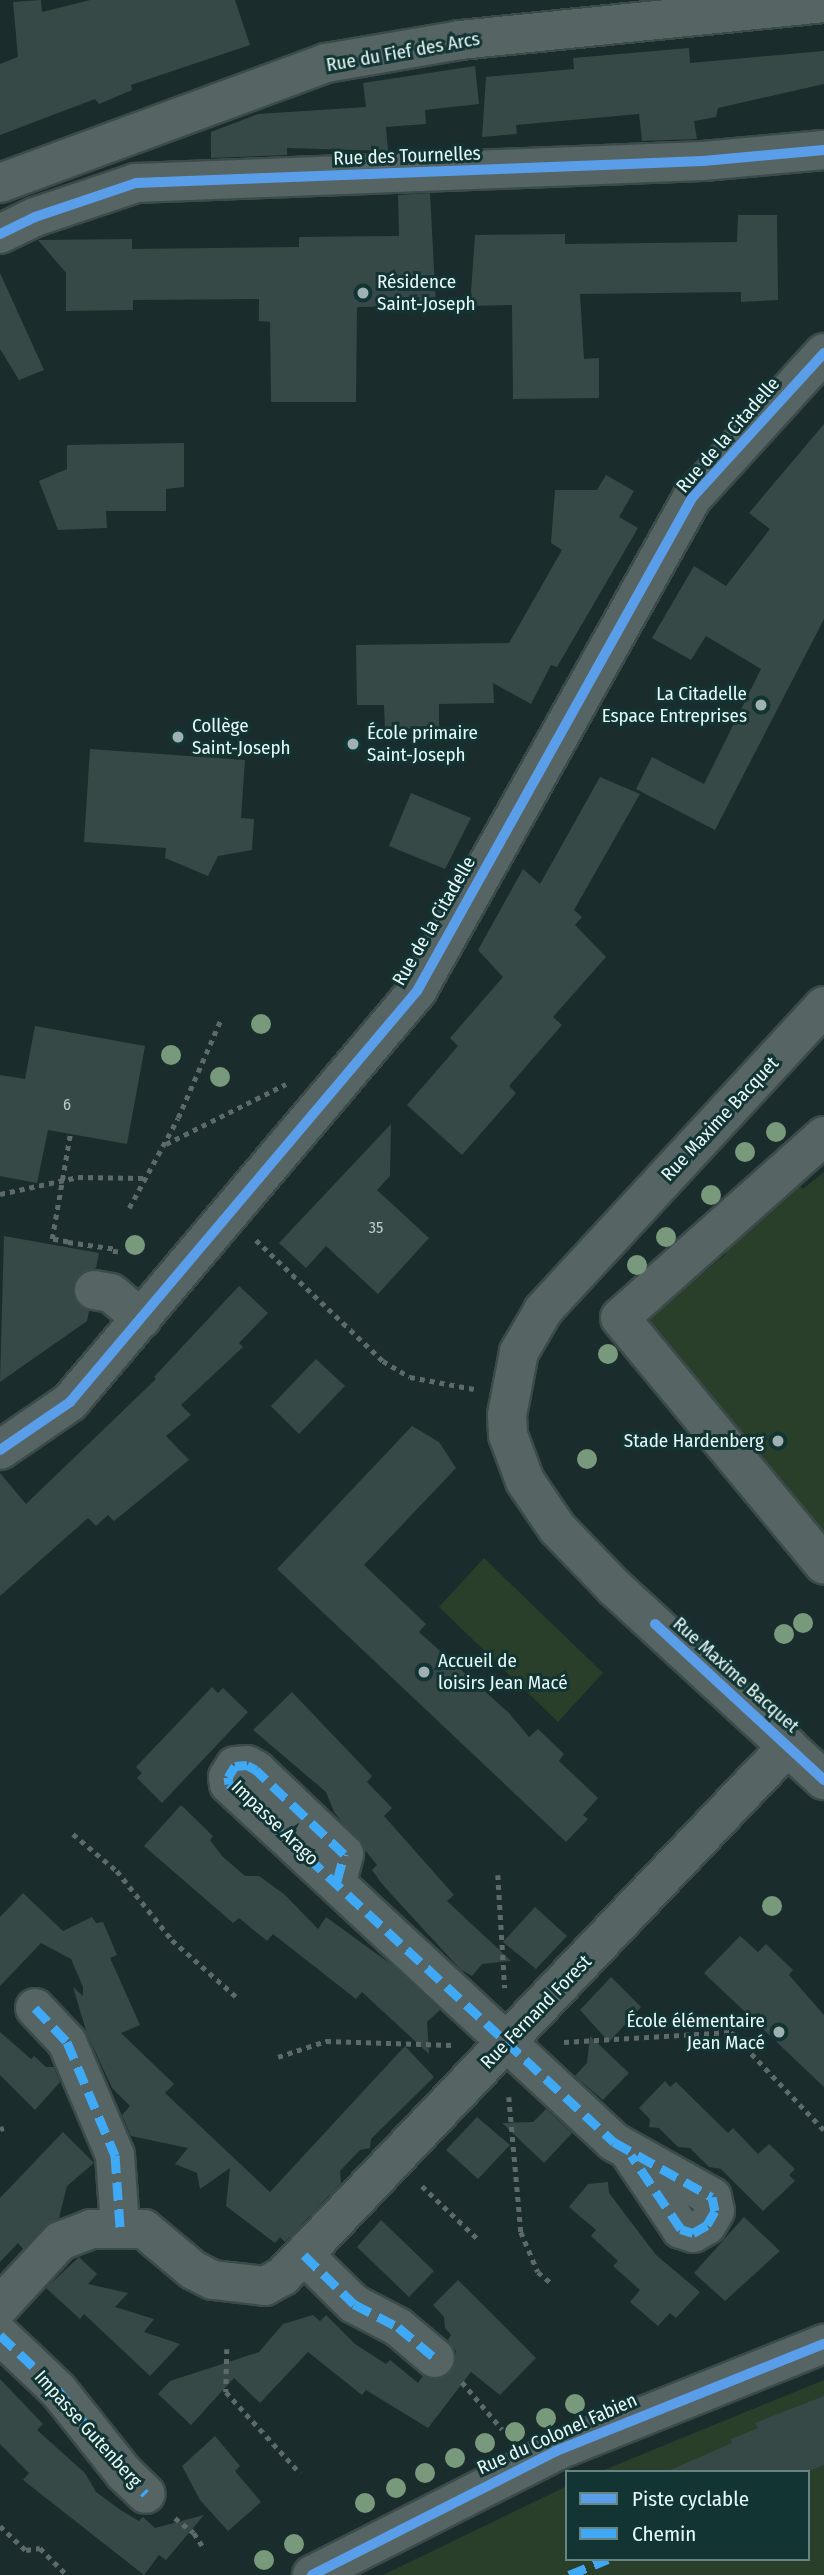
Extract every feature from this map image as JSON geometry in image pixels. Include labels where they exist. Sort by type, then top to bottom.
[{"type":"street","name":"Rue du Fief des Arcs","points":[[0,183],[326,64],[460,40],[824,3]]},
{"type":"street","name":"Rue des Tournelles","points":[[0,234],[35,217],[136,183],[703,161],[824,150]]},
{"type":"street","name":"Rue de la Citadelle","points":[[0,1450],[70,1402],[417,991],[692,498],[824,353]]},
{"type":"street","name":"Rue Maxime Bacquet","points":[[824,1006],[542,1311],[519,1352],[507,1415],[508,1435],[525,1480],[558,1528],[615,1588],[824,1780]]},
{"type":"street","points":[[824,1136],[620,1318],[824,1565]]},
{"type":"street","points":[[94,1290],[111,1293],[142,1319]]},
{"type":"street","name":"Rue Fernand Forest","points":[[293,2266],[788,1746]]},
{"type":"street","name":"Impasse Arago","points":[[337,1881],[506,2043],[631,2155]]},
{"type":"street","points":[[36,2008],[67,2042],[115,2155],[120,2227]]},
{"type":"street","points":[[0,2305],[60,2241],[91,2229],[144,2229],[194,2270],[213,2280],[265,2286],[293,2266],[398,2328],[435,2358]]},
{"type":"street","name":"Impasse Gutenberg","points":[[0,2335],[58,2390],[124,2473],[146,2494]]},
{"type":"street","name":"Rue du Colonel Fabien","points":[[312,2575],[556,2451],[824,2344]]},
{"type":"path","points":[[129,1208],[163,1145],[221,1019]]},
{"type":"path","points":[[163,1145],[290,1082]]},
{"type":"path","points":[[70,1135],[52,1239],[116,1249]]},
{"type":"path","points":[[0,1194],[78,1177],[145,1178]]},
{"type":"path","points":[[262,1245],[383,1361],[410,1377],[460,1386]]},
{"type":"path","points":[[73,1834],[117,1871],[172,1940],[239,1999]]},
{"type":"path","points":[[498,1875],[505,1993]]},
{"type":"path","points":[[550,2042],[608,2042],[731,2032],[824,2130]]},
{"type":"path","points":[[278,2057],[326,2041],[454,2045]]},
{"type":"path","points":[[508,2086],[521,2232],[538,2272],[551,2283]]},
{"type":"path","points":[[418,2183],[478,2240]]},
{"type":"path","points":[[226,2349],[226,2392],[300,2473]]},
{"type":"path","points":[[474,2393],[502,2429]]},
{"type":"path","points":[[0,2526],[26,2550],[40,2548],[67,2575]]},
{"type":"path","points":[[194,2533],[205,2550]]},
{"type":"green space","name":"Stade Hardenberg","points":[[824,1172],[824,1554],[638,1327],[726,1254],[713,1239],[790,1175],[803,1189]]},
{"type":"green space","points":[[484,1558],[603,1673],[558,1722],[439,1607]]},
{"type":"green space","points":[[824,2380],[824,2575],[383,2575],[565,2487],[565,2561],[810,2561],[810,2470],[604,2470]]},
{"type":"building","points":[[41,0],[42,12],[90,0],[235,0],[250,45],[131,85],[132,90],[99,104],[95,99],[0,135],[0,64],[18,57],[13,2]]},
{"type":"building","points":[[689,48],[690,63],[824,51],[824,84],[718,108],[716,117],[694,121],[697,139],[642,141],[639,114],[516,125],[517,134],[482,137],[486,77],[574,69],[573,58]]},
{"type":"building","points":[[475,66],[479,104],[425,110],[426,124],[386,127],[388,151],[287,148],[287,155],[211,158],[211,132],[258,114],[366,107],[363,83]]},
{"type":"building","points":[[430,193],[436,306],[357,307],[356,402],[271,402],[270,322],[259,321],[259,299],[133,300],[133,310],[66,311],[66,273],[38,240],[132,239],[132,249],[299,247],[299,237],[399,236],[398,195]]},
{"type":"building","points":[[738,215],[777,215],[778,300],[741,302],[741,292],[580,294],[584,359],[599,358],[599,398],[513,399],[512,305],[470,306],[475,235],[565,234],[565,244],[737,242]]},
{"type":"building","points":[[0,273],[44,370],[19,380],[0,349]]},
{"type":"building","points":[[824,424],[824,619],[715,830],[636,789],[652,757],[704,784],[761,669],[706,636],[691,660],[652,638],[694,566],[726,586],[770,529],[749,513]]},
{"type":"building","points":[[184,443],[184,487],[166,489],[166,511],[106,511],[107,528],[58,530],[39,481],[67,469],[67,445]]},
{"type":"building","points":[[606,475],[634,491],[619,517],[638,528],[557,667],[551,665],[531,704],[493,683],[494,703],[439,704],[439,728],[385,729],[384,705],[357,705],[356,645],[509,643],[562,550],[551,543],[555,490],[597,490]]},
{"type":"building","points":[[90,749],[245,760],[241,818],[254,819],[252,850],[218,856],[208,876],[165,858],[166,848],[84,842]]},
{"type":"building","points":[[600,777],[640,794],[574,910],[582,917],[575,925],[606,957],[553,1017],[562,1025],[509,1086],[516,1093],[462,1155],[407,1105],[458,1046],[450,1038],[503,977],[478,950],[523,869],[540,884]]},
{"type":"building","points":[[411,793],[471,818],[445,869],[389,846]]},
{"type":"building","points":[[35,1026],[145,1046],[127,1144],[48,1130],[37,1183],[0,1176],[0,1075],[25,1079]]},
{"type":"building","points":[[391,1124],[390,1176],[377,1190],[429,1238],[378,1294],[326,1246],[306,1268],[279,1243]]},
{"type":"building","points":[[4,1236],[99,1253],[96,1268],[78,1275],[73,1286],[74,1298],[89,1311],[87,1321],[0,1382]]},
{"type":"building","points":[[239,1286],[268,1313],[239,1343],[243,1347],[181,1405],[191,1415],[166,1436],[189,1460],[114,1521],[108,1515],[96,1526],[88,1518],[0,1596],[0,1473],[26,1504],[156,1379],[154,1377]]},
{"type":"building","points":[[316,1359],[345,1386],[299,1434],[271,1406]]},
{"type":"building","name":"Accueil de loisirs Jean Macé","points":[[412,1426],[439,1442],[456,1468],[364,1565],[426,1624],[419,1632],[509,1713],[529,1737],[538,1729],[564,1754],[559,1761],[598,1798],[583,1815],[588,1819],[566,1842],[277,1569]]},
{"type":"building","points":[[212,1687],[218,1693],[223,1688],[248,1712],[162,1803],[137,1778],[142,1773],[136,1767]]},
{"type":"building","points":[[292,1692],[372,1776],[367,1782],[392,1808],[384,1816],[454,1895],[447,1901],[511,1961],[482,1964],[472,1976],[460,1969],[382,1884],[372,1870],[377,1865],[334,1812],[326,1792],[253,1730]]},
{"type":"building","points":[[181,1805],[213,1836],[210,1840],[222,1856],[245,1876],[259,1876],[284,1894],[318,1929],[326,1917],[392,1965],[440,2010],[427,2022],[429,2054],[362,1992],[356,1999],[273,1934],[267,1941],[239,1918],[233,1923],[144,1846]]},
{"type":"building","points":[[23,1893],[63,1931],[92,1917],[96,1923],[103,1922],[117,1955],[110,1958],[140,2025],[121,2033],[174,2084],[165,2093],[270,2192],[405,2046],[434,2077],[371,2139],[370,2148],[360,2150],[340,2171],[341,2183],[285,2242],[280,2237],[275,2243],[226,2206],[230,2168],[200,2189],[197,2173],[175,2164],[188,2148],[131,2136],[122,2115],[130,2106],[112,2088],[87,2034],[73,1987],[83,1996],[83,1987],[71,1959],[41,1943],[0,1986],[0,1917]]},
{"type":"building","points":[[535,1907],[567,1936],[536,1969],[503,1942]]},
{"type":"building","points":[[740,1936],[758,1952],[766,1944],[793,1970],[789,1975],[824,2015],[824,2087],[704,1973]]},
{"type":"building","points":[[611,1977],[641,2007],[609,2042],[580,2010]]},
{"type":"building","points":[[0,2032],[31,2059],[34,2056],[46,2067],[54,2067],[60,2082],[35,2110],[0,2075]]},
{"type":"building","points":[[590,2036],[629,2073],[603,2100],[575,2076],[587,2063]]},
{"type":"building","points":[[665,2081],[670,2087],[676,2082],[728,2133],[733,2128],[758,2154],[769,2144],[795,2169],[789,2175],[795,2181],[763,2211],[721,2169],[709,2167],[690,2148],[678,2147],[659,2128],[649,2127],[650,2119],[639,2108]]},
{"type":"building","points":[[546,2109],[572,2133],[544,2163],[502,2123],[533,2122]]},
{"type":"building","points":[[477,2117],[510,2145],[478,2179],[446,2150]]},
{"type":"building","points":[[63,2132],[94,2163],[67,2186],[59,2218],[44,2226],[23,2249],[18,2243],[0,2262],[0,2198]]},
{"type":"building","points":[[608,2182],[609,2193],[656,2255],[700,2292],[676,2318],[670,2313],[658,2326],[630,2302],[640,2290],[613,2266],[618,2261],[591,2236],[596,2230],[569,2207],[588,2184]]},
{"type":"building","points":[[744,2217],[780,2251],[725,2301],[694,2273]]},
{"type":"building","points":[[381,2220],[434,2271],[409,2297],[357,2247]]},
{"type":"building","points":[[79,2257],[97,2274],[88,2284],[128,2293],[115,2307],[154,2319],[144,2332],[180,2344],[150,2376],[84,2314],[80,2319],[46,2288]]},
{"type":"building","points":[[458,2280],[536,2358],[500,2395],[471,2372],[428,2428],[366,2390],[362,2395],[308,2352],[260,2403],[234,2378],[191,2425],[158,2394],[170,2381],[259,2352],[283,2324],[313,2315],[320,2321],[326,2315],[355,2344],[386,2364],[390,2360],[418,2383],[423,2376],[443,2378],[456,2362],[456,2351],[448,2340],[451,2335],[445,2328],[444,2317],[433,2305]]},
{"type":"building","points":[[0,2379],[43,2424],[37,2430],[85,2473],[96,2492],[122,2511],[139,2521],[143,2517],[155,2528],[204,2515],[166,2560],[159,2555],[144,2575],[23,2480],[29,2473],[0,2444]]},
{"type":"building","points":[[824,2396],[824,2465],[810,2471],[671,2470],[732,2443],[731,2439],[758,2428],[755,2423]]},
{"type":"building","points":[[215,2436],[240,2466],[235,2471],[261,2502],[228,2531],[200,2500],[182,2466]]},
{"type":"marked path","points":[[337,1881],[344,1854],[256,1770],[247,1765],[235,1766],[228,1777],[229,1784],[614,2142],[712,2197],[715,2211],[707,2225],[693,2233],[681,2229],[631,2155]]},
{"type":"marked path","points":[[35,2008],[67,2042],[115,2155],[120,2227]]},
{"type":"marked path","points":[[304,2255],[354,2304],[398,2327],[435,2358]]},
{"type":"marked path","points":[[0,2335],[58,2390],[124,2473],[146,2494]]},
{"type":"marked path","points":[[569,2575],[603,2561]]},
{"type":"cycle path","points":[[0,234],[35,217],[136,183],[703,161],[824,150]]},
{"type":"cycle path","points":[[0,1450],[70,1402],[417,991],[692,498],[824,353]]},
{"type":"cycle path","points":[[655,1624],[824,1780]]},
{"type":"cycle path","points":[[312,2575],[556,2451],[824,2344]]},
{"type":"place","name":"Résidence Saint-Joseph","points":[[363,293]]},
{"type":"place","name":"La Citadelle Espace Entreprises","points":[[761,705]]},
{"type":"place","name":"Collège Saint-Joseph","points":[[178,737]]},
{"type":"place","name":"École primaire Saint-Joseph","points":[[353,744]]},
{"type":"place","name":"Stade Hardenberg","points":[[778,1441]]},
{"type":"place","name":"Accueil de loisirs Jean Macé","points":[[424,1672]]},
{"type":"place","name":"École élémentaire Jean Macé","points":[[779,2032]]}]
